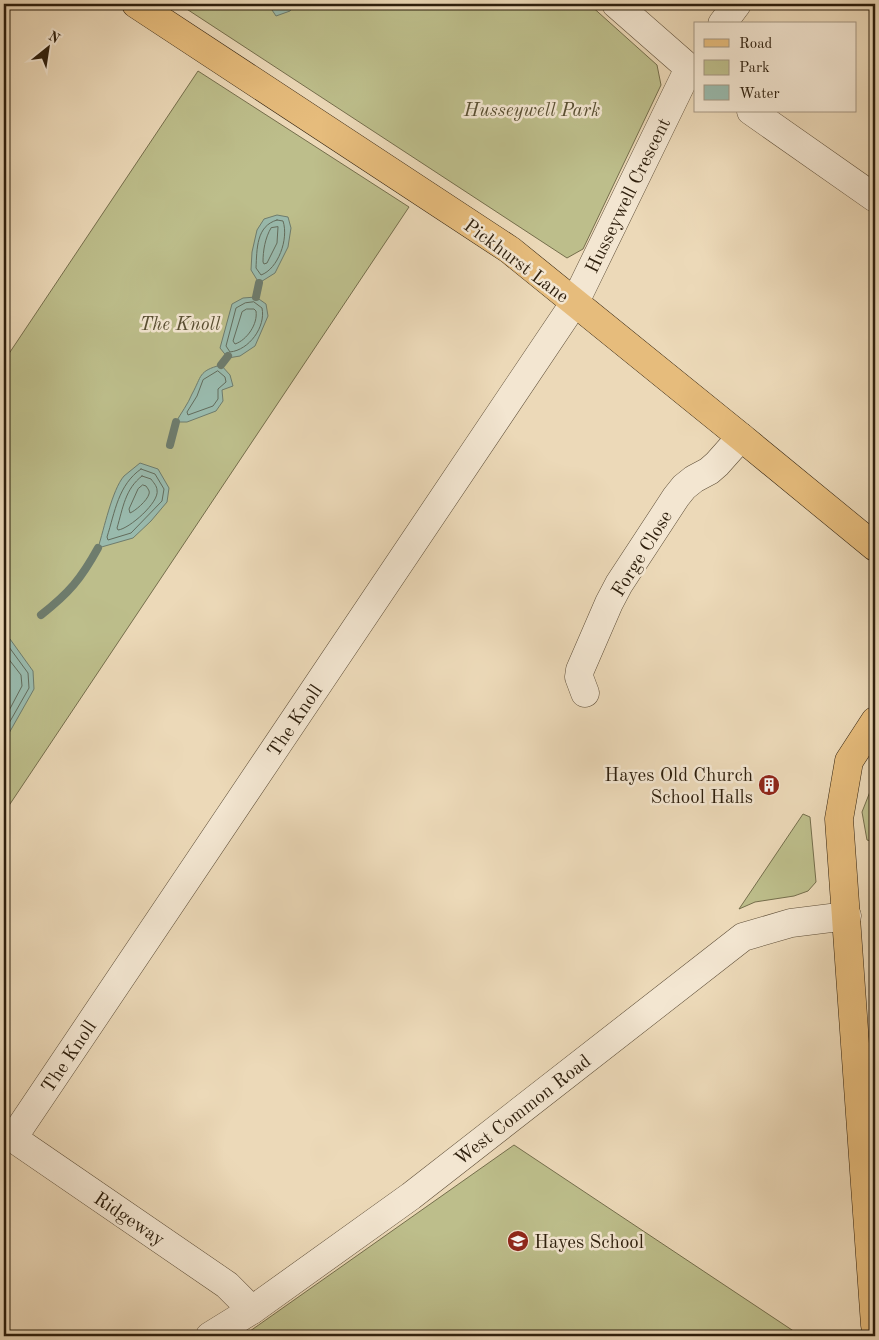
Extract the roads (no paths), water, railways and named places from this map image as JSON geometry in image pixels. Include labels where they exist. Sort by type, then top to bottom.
[{"type":"main road","name":"Pickhurst Lane","points":[[136,4],[510,250],[875,547]]},
{"type":"main road","points":[[875,721],[848,761],[839,819],[875,1325]]},
{"type":"street","name":"Husseywell Crescent","points":[[575,302],[693,67],[616,4]]},
{"type":"street","points":[[724,22],[737,4]]},
{"type":"street","points":[[752,112],[875,198]]},
{"type":"street","name":"The Knoll","points":[[8,1135],[575,302]]},
{"type":"street","name":"Forge Close","points":[[585,692],[579,677],[580,670],[619,584],[684,487],[717,464],[741,437]]},
{"type":"street","name":"West Common Road","points":[[210,1336],[252,1310],[411,1196],[743,937],[790,923],[847,916]]},
{"type":"street","name":"Ridgeway","points":[[8,1135],[227,1285],[252,1310]]},
{"type":"water","points":[[268,4],[296,4],[290,11],[276,16]]},
{"type":"water","points":[[277,215],[288,217],[291,228],[288,247],[275,273],[259,283],[251,270],[252,252],[257,230],[264,219]]},
{"type":"water","points":[[256,297],[266,304],[268,316],[255,346],[240,356],[228,358],[220,348],[232,304],[243,298]]},
{"type":"water","points":[[221,365],[230,375],[233,386],[222,390],[223,401],[216,411],[187,422],[176,422],[204,372]]},
{"type":"water","points":[[140,463],[158,469],[169,488],[167,502],[133,538],[98,548],[116,490],[124,476]]},
{"type":"water","points":[[10,639],[33,671],[34,689],[4,742],[4,643]]},
{"type":"waterway","points":[[256,297],[259,283]]},
{"type":"waterway","points":[[221,365],[228,356]]},
{"type":"waterway","points":[[170,445],[176,422]]},
{"type":"waterway","points":[[41,615],[74,585],[98,548]]},
{"type":"place","name":"Hayes Old Church School Halls","points":[[769,785]]},
{"type":"place","name":"Hayes School","points":[[518,1241]]},
{"type":"park label","name":"Husseywell Park","points":[[532,109]]}]
